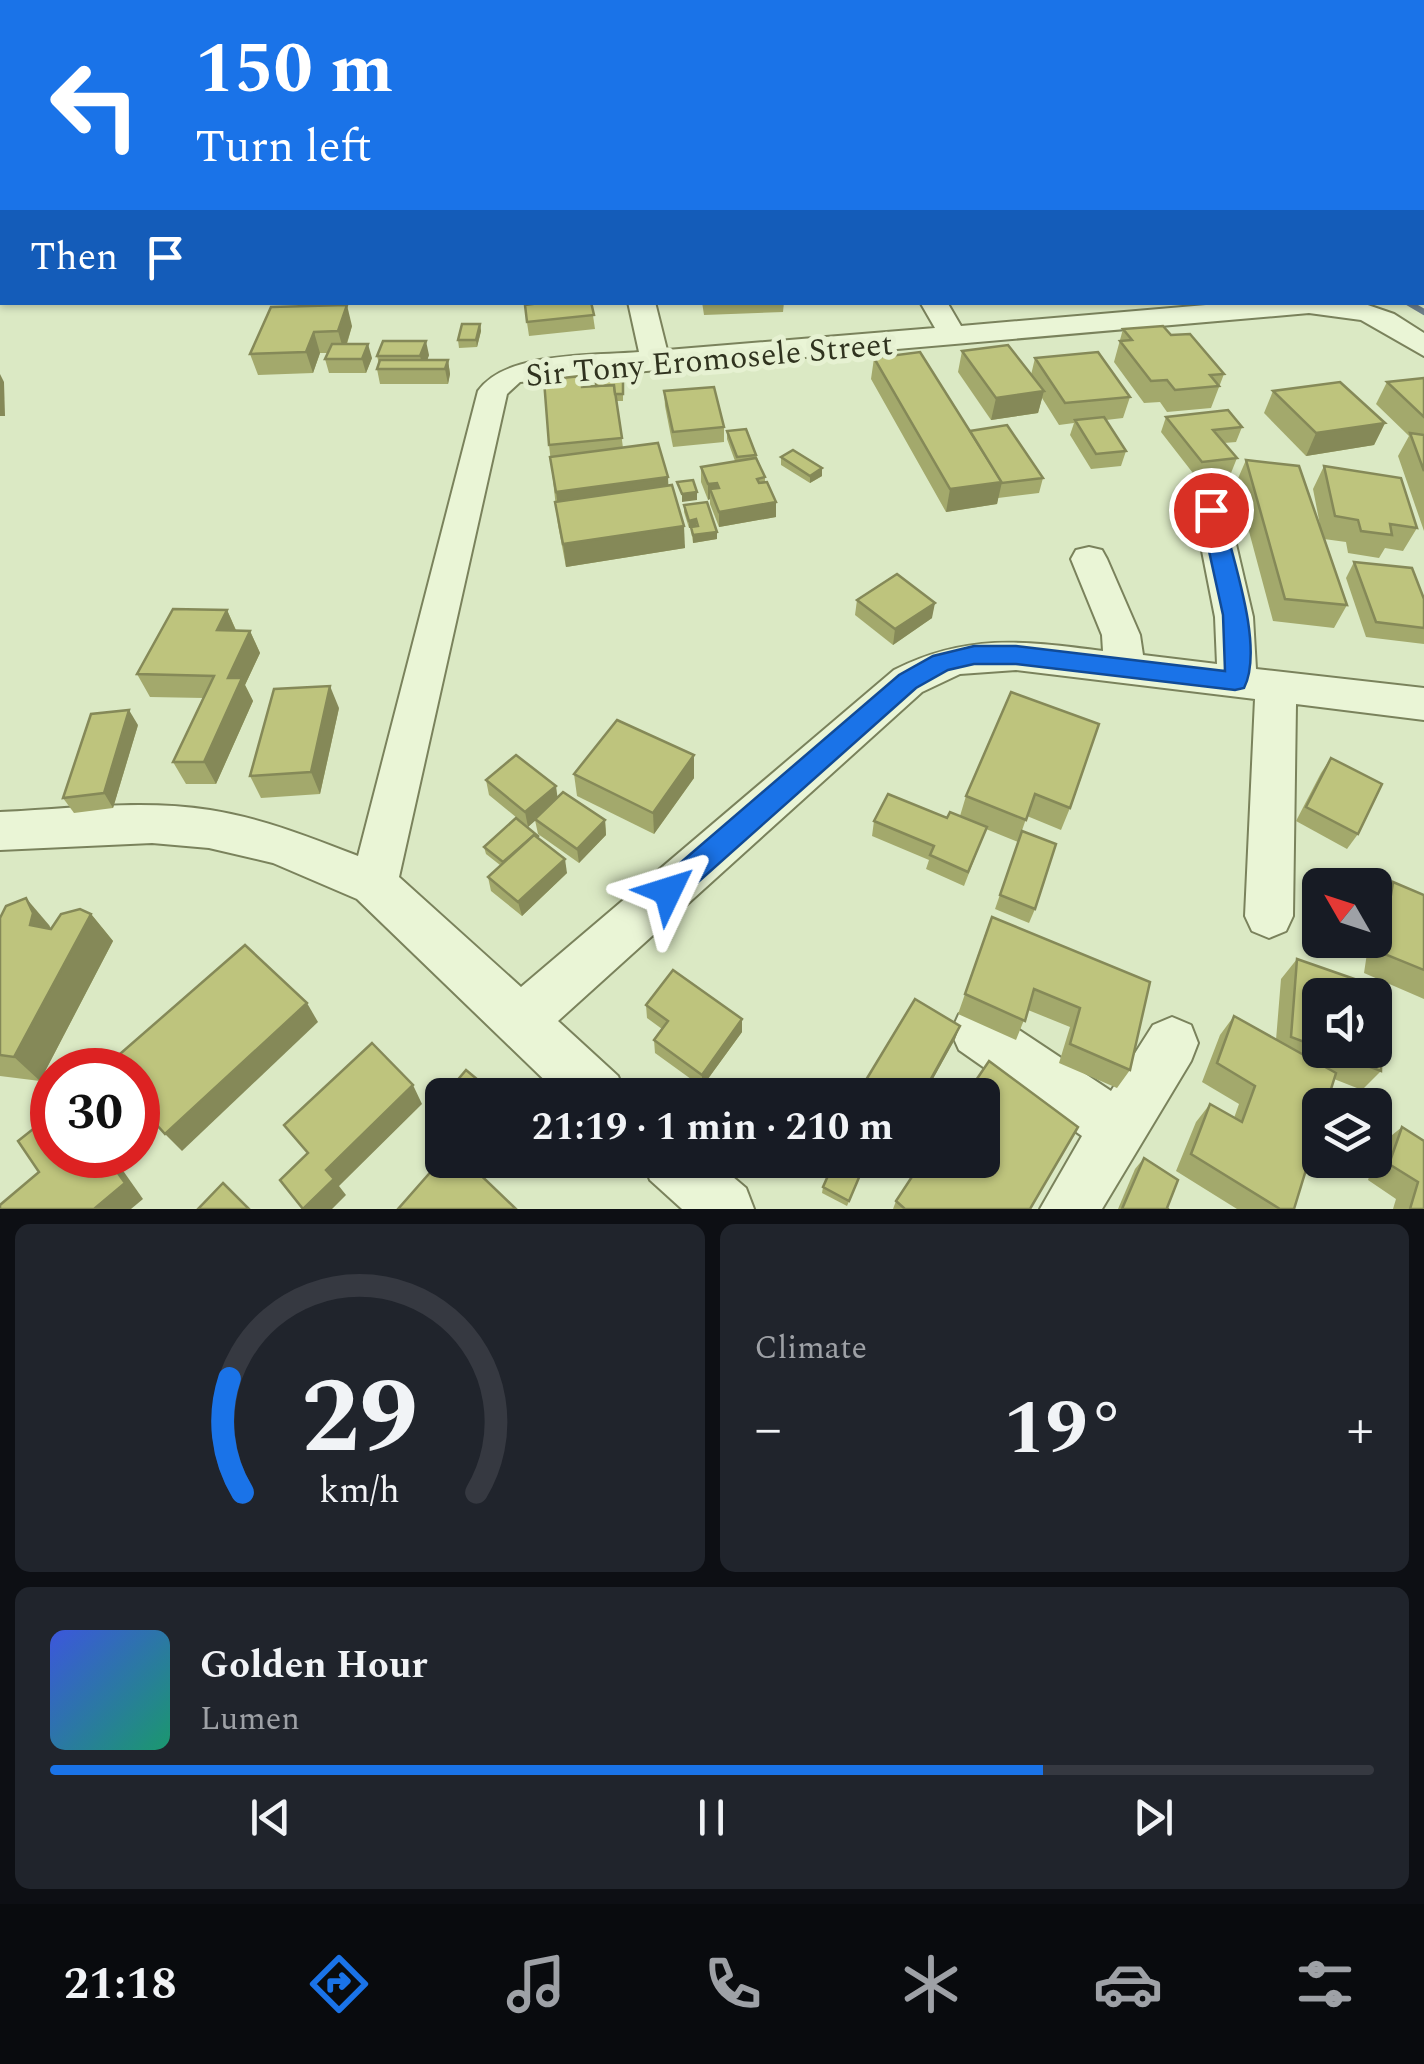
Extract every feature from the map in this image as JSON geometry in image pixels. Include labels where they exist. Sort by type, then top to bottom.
[{"type":"street","points":[[642,305],[656,361]]},
{"type":"street","points":[[935,305],[954,338]]},
{"type":"street","name":"Sir Tony Eromosele Street","points":[[374,884],[493,391],[510,376],[534,370],[954,338],[1107,313],[1281,305]]},
{"type":"street","name":"Sir Tony Eromosele Street","points":[[1341,305],[1394,322],[1424,347]]},
{"type":"street","points":[[1211,510],[1239,657],[1256,684],[1269,916]]},
{"type":"street","points":[[1089,559],[1121,635],[1125,669]]},
{"type":"street","points":[[519,1022],[908,681],[942,662],[974,655],[1016,655],[1424,704]]},
{"type":"street","points":[[0,831],[152,824],[209,829],[278,845],[374,884],[580,1078]]},
{"type":"street","points":[[978,1032],[1119,1129]]},
{"type":"street","points":[[1069,1209],[1172,1043]]},
{"type":"street","points":[[690,1178],[724,1209]]},
{"type":"building","points":[[347,305],[338,331],[314,332],[306,352],[250,354],[271,307]]},
{"type":"building","points":[[525,305],[592,305],[594,315],[527,322]]},
{"type":"building","points":[[462,324],[480,324],[476,340],[458,340]]},
{"type":"building","points":[[1163,326],[1171,335],[1190,334],[1224,374],[1210,375],[1219,386],[1175,390],[1167,380],[1151,381],[1120,341],[1132,340],[1123,329]]},
{"type":"building","points":[[383,341],[426,341],[420,356],[377,356]]},
{"type":"building","points":[[332,344],[368,344],[362,359],[325,359]]},
{"type":"building","points":[[1008,345],[1044,391],[996,398],[962,351]]},
{"type":"building","points":[[920,352],[1002,482],[950,489],[874,358]]},
{"type":"building","points":[[1098,352],[1130,397],[1065,403],[1035,358]]},
{"type":"building","points":[[380,360],[448,360],[445,369],[377,369]]},
{"type":"building","points":[[581,376],[582,387],[614,385],[622,438],[549,445],[544,380]]},
{"type":"building","points":[[1424,378],[1424,417],[1387,382]]},
{"type":"building","points":[[596,381],[623,381],[623,394],[615,394],[614,385],[596,386]]},
{"type":"building","points":[[1340,382],[1385,423],[1316,433],[1273,391]]},
{"type":"building","points":[[714,387],[724,427],[673,432],[664,391]]},
{"type":"building","points":[[1228,410],[1242,427],[1213,430],[1237,458],[1202,462],[1166,417]]},
{"type":"building","points":[[1104,417],[1126,451],[1096,454],[1075,420]]},
{"type":"building","points":[[1007,425],[1043,478],[1002,483],[970,431]]},
{"type":"building","points":[[746,429],[756,455],[737,457],[727,431]]},
{"type":"building","points":[[1410,433],[1424,435],[1424,471]]},
{"type":"building","points":[[658,443],[668,477],[556,492],[550,457]]},
{"type":"building","points":[[793,450],[822,468],[810,476],[781,457]]},
{"type":"building","points":[[756,458],[765,477],[757,479],[759,483],[767,482],[776,502],[719,512],[710,489],[719,488],[717,483],[708,484],[701,467]]},
{"type":"building","points":[[1246,460],[1299,466],[1347,605],[1285,599]]},
{"type":"building","points":[[1324,466],[1401,478],[1417,528],[1390,524],[1392,535],[1361,531],[1358,520],[1335,516]]},
{"type":"building","points":[[693,480],[697,492],[682,494],[677,482]]},
{"type":"building","points":[[672,485],[684,526],[563,544],[555,502]]},
{"type":"building","points":[[707,502],[717,532],[693,535],[691,527],[698,526],[696,519],[689,521],[684,505]]},
{"type":"building","points":[[1354,562],[1412,568],[1424,599],[1424,628],[1376,622]]},
{"type":"building","points":[[897,574],[935,603],[895,629],[857,600]]},
{"type":"building","points":[[173,609],[227,610],[217,630],[250,631],[228,678],[242,678],[204,762],[173,762],[214,676],[137,674]]},
{"type":"building","points":[[330,686],[311,772],[250,776],[274,689]]},
{"type":"building","points":[[1011,692],[1099,724],[1070,808],[1035,794],[1026,820],[966,796]]},
{"type":"building","points":[[129,710],[104,793],[63,798],[91,714]]},
{"type":"building","points":[[617,720],[694,755],[653,813],[574,774]]},
{"type":"building","points":[[516,755],[556,786],[525,812],[486,780]]},
{"type":"building","points":[[1331,758],[1382,784],[1358,834],[1306,807]]},
{"type":"building","points":[[563,792],[605,820],[577,849],[535,819]]},
{"type":"building","points":[[888,794],[947,818],[950,812],[987,827],[968,872],[930,855],[934,846],[874,821]]},
{"type":"building","points":[[516,818],[538,836],[534,835],[503,862],[484,847]]},
{"type":"building","points":[[1022,831],[1056,844],[1035,909],[1000,895]]},
{"type":"building","points":[[534,835],[565,859],[518,902],[488,877]]},
{"type":"building","points":[[1393,882],[1424,895],[1424,970],[1392,957]]},
{"type":"building","points":[[26,898],[33,913],[30,925],[51,929],[61,914],[80,909],[91,914],[14,1057],[0,1055],[0,918],[6,906]]},
{"type":"building","points":[[992,917],[1150,982],[1130,1070],[1070,1044],[1080,1008],[1034,989],[1025,1021],[965,994]]},
{"type":"building","points":[[245,945],[307,1003],[165,1134],[160,1128],[160,1048],[127,1048]]},
{"type":"building","points":[[1297,959],[1351,978],[1302,978],[1302,1041],[1291,1037]]},
{"type":"building","points":[[673,970],[742,1019],[702,1075],[654,1040],[668,1021],[646,1005]]},
{"type":"building","points":[[915,999],[960,1026],[931,1078],[867,1078]]},
{"type":"building","points":[[1234,1016],[1302,1054],[1302,1068],[1327,1068],[1336,1073],[1331,1088],[1302,1088],[1303,1178],[1294,1209],[1280,1209],[1191,1154],[1210,1104],[1242,1122],[1255,1086],[1217,1063]]},
{"type":"building","points":[[372,1043],[413,1085],[326,1170],[334,1179],[303,1209],[280,1180],[308,1153],[284,1125]]},
{"type":"building","points":[[989,1061],[1078,1127],[1030,1209],[905,1209],[896,1201],[911,1178],[1000,1178],[1000,1078],[978,1078]]},
{"type":"building","points":[[466,1070],[476,1078],[459,1078]]},
{"type":"building","points":[[1402,1127],[1424,1141],[1424,1209],[1410,1209],[1418,1182],[1392,1166]]},
{"type":"building","points":[[30,1131],[30,1159],[18,1141]]},
{"type":"building","points":[[1144,1158],[1178,1180],[1168,1209],[1122,1209]]},
{"type":"building","points":[[32,1178],[121,1178],[125,1183],[94,1209],[0,1209]]},
{"type":"building","points":[[425,1178],[484,1178],[516,1209],[398,1209]]},
{"type":"building","points":[[827,1178],[859,1178],[849,1201],[823,1187]]},
{"type":"building","points":[[223,1183],[249,1209],[198,1209]]},
{"type":"waterway","points":[[1412,305],[1424,312]]},
{"type":"route","points":[[668,891],[908,681],[942,662],[974,655],[1016,655],[1235,681],[1239,657],[1234,615],[1211,510]]}]
